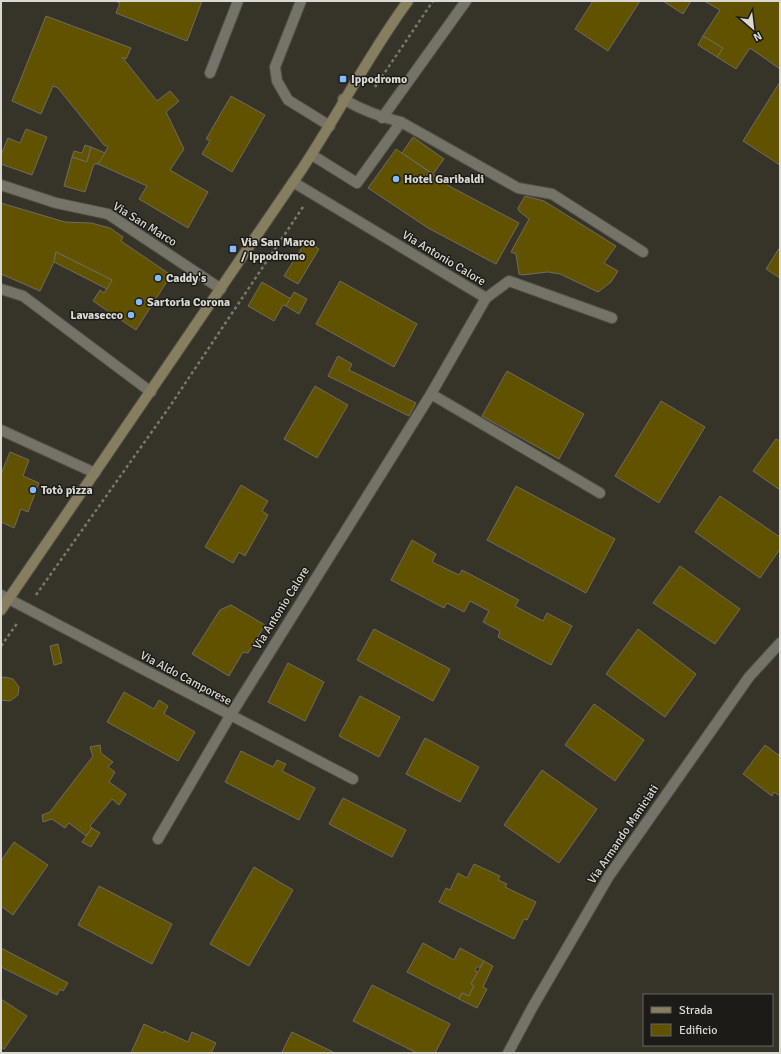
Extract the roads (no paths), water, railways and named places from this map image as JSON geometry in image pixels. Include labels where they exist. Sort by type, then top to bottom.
[{"type":"main road","points":[[1,610],[5,597],[95,473],[312,154],[330,126],[343,100],[407,2]]},
{"type":"street","points":[[210,73],[238,1]]},
{"type":"street","points":[[301,1],[275,67],[277,80],[288,100],[330,126]]},
{"type":"street","points":[[382,118],[466,1]]},
{"type":"street","points":[[343,100],[382,118],[401,122],[518,188],[552,194],[643,252]]},
{"type":"street","points":[[312,154],[357,183],[401,122]]},
{"type":"street","name":"Via Antonio Calore","points":[[158,839],[230,716],[431,394],[486,298],[293,182]]},
{"type":"street","name":"Via San Marco","points":[[1,185],[56,203],[108,214],[221,289]]},
{"type":"street","points":[[486,298],[509,281],[612,318]]},
{"type":"street","points":[[1,289],[22,296],[151,392]]},
{"type":"street","points":[[431,394],[600,493]]},
{"type":"street","points":[[1,430],[95,473]]},
{"type":"street","name":"Via Aldo Camporese","points":[[5,597],[353,779]]},
{"type":"street","name":"Via Armando Maniciati","points":[[508,1053],[532,1008],[609,876],[749,677],[780,643]]},
{"type":"place","name":"Ippodromo","points":[[343,79]]},
{"type":"place","name":"Hotel Garibaldi","points":[[396,179]]},
{"type":"place","name":"Via San Marco / Ippodromo","points":[[233,249]]},
{"type":"place","name":"Caddy's","points":[[158,278]]},
{"type":"place","name":"Sartoria Corona","points":[[139,302]]},
{"type":"place","name":"Lavasecco","points":[[131,315]]},
{"type":"place","name":"Totò pizza","points":[[33,490]]}]
